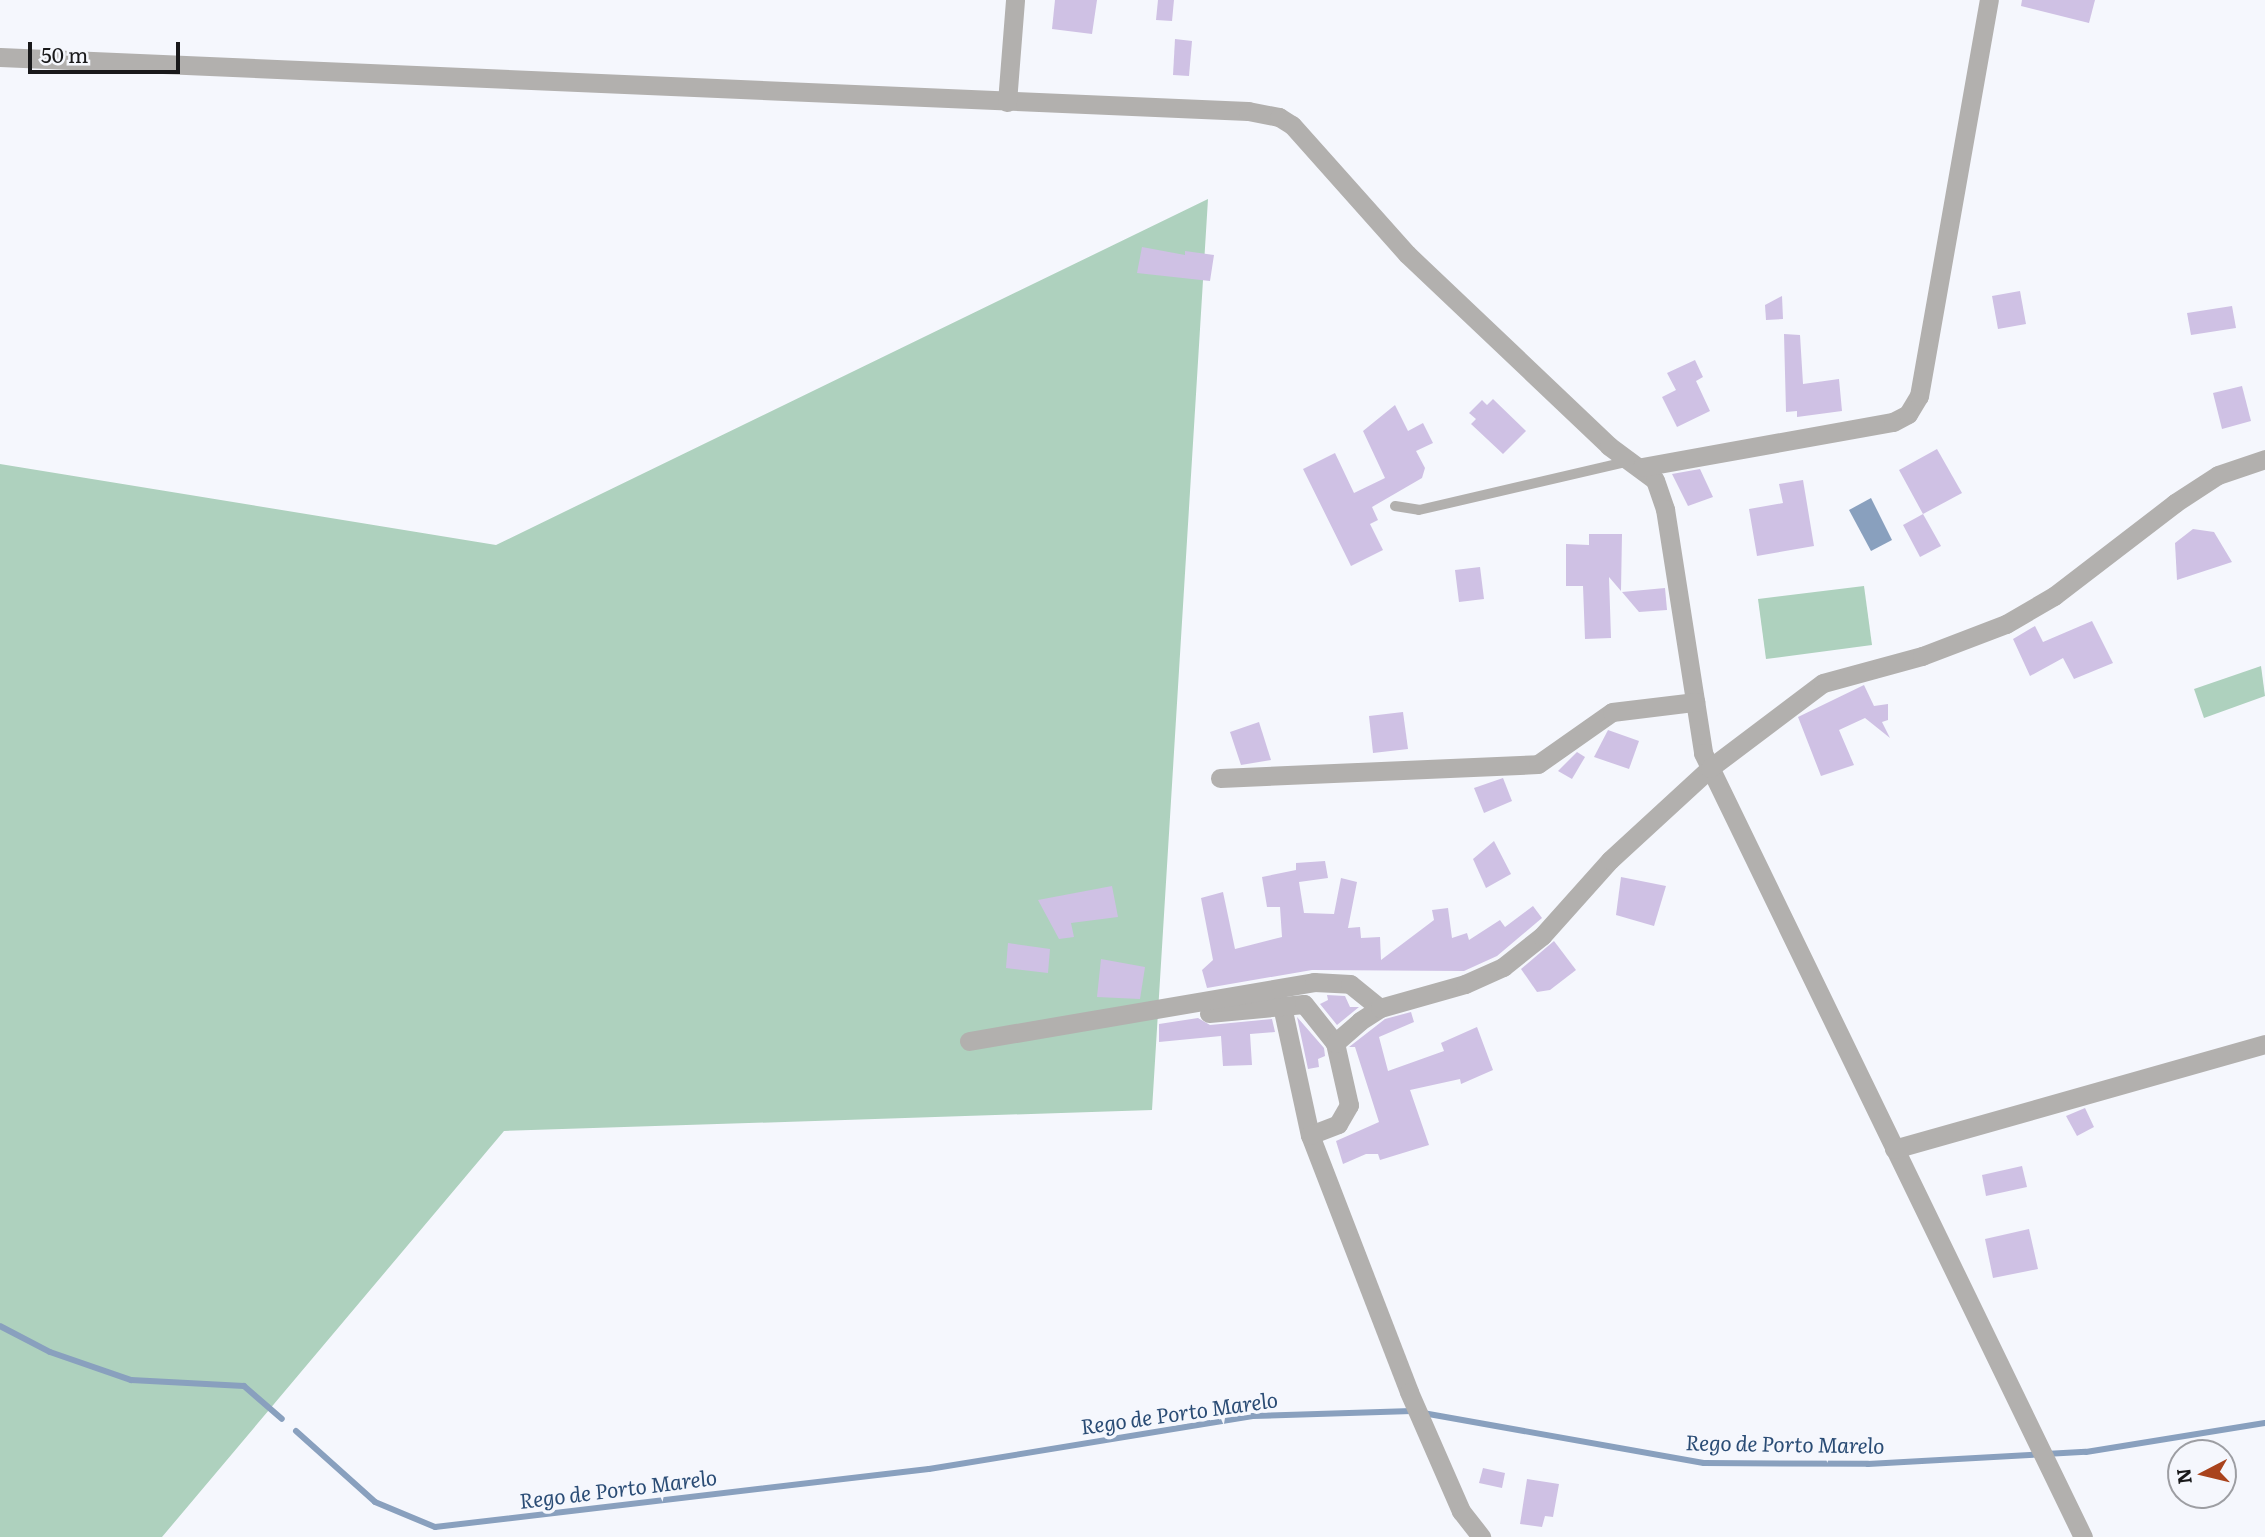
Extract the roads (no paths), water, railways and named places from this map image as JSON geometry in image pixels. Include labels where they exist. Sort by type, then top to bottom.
[{"type":"street","points":[[1007,102],[1014,0]]},
{"type":"street","points":[[1637,464],[1893,422],[1908,414],[1919,396],[1989,0]]},
{"type":"street","points":[[0,57],[1248,111],[1279,117],[1306,137],[1406,254],[1609,446],[1637,464],[1655,480],[1665,509],[1699,738],[1710,768],[2083,1537]]},
{"type":"street","points":[[1335,1043],[1380,1008],[1465,984],[1503,967],[1542,936],[1610,860],[1710,768],[1823,683],[1922,656],[2006,624],[2054,596],[2218,475],[2265,459]]},
{"type":"street","points":[[1220,778],[1538,764],[1612,712],[1695,702]]},
{"type":"street","points":[[969,1041],[1151,1013],[1314,982],[1350,984],[1380,1008]]},
{"type":"street","points":[[1151,1013],[1172,1016],[1304,1004],[1335,1043],[1349,1105],[1338,1124],[1310,1135]]},
{"type":"street","points":[[1282,1006],[1310,1135],[1423,1426],[1461,1511],[1481,1537]]},
{"type":"street","points":[[1894,1149],[2265,1044]]},
{"type":"lane","points":[[1395,506],[1419,510],[1637,464]]},
{"type":"water","points":[[1871,498],[1892,540],[1871,551],[1849,510]]},
{"type":"waterway","name":"Rego de Porto Marelo","points":[[0,1326],[50,1352],[131,1380],[244,1386],[282,1419]]},
{"type":"waterway","name":"Rego de Porto Marelo","points":[[296,1431],[375,1502],[435,1527],[929,1469],[1253,1416],[1412,1411]]},
{"type":"waterway","name":"Rego de Porto Marelo","points":[[1423,1413],[1704,1463],[1868,1464],[2086,1452],[2265,1423]]}]
